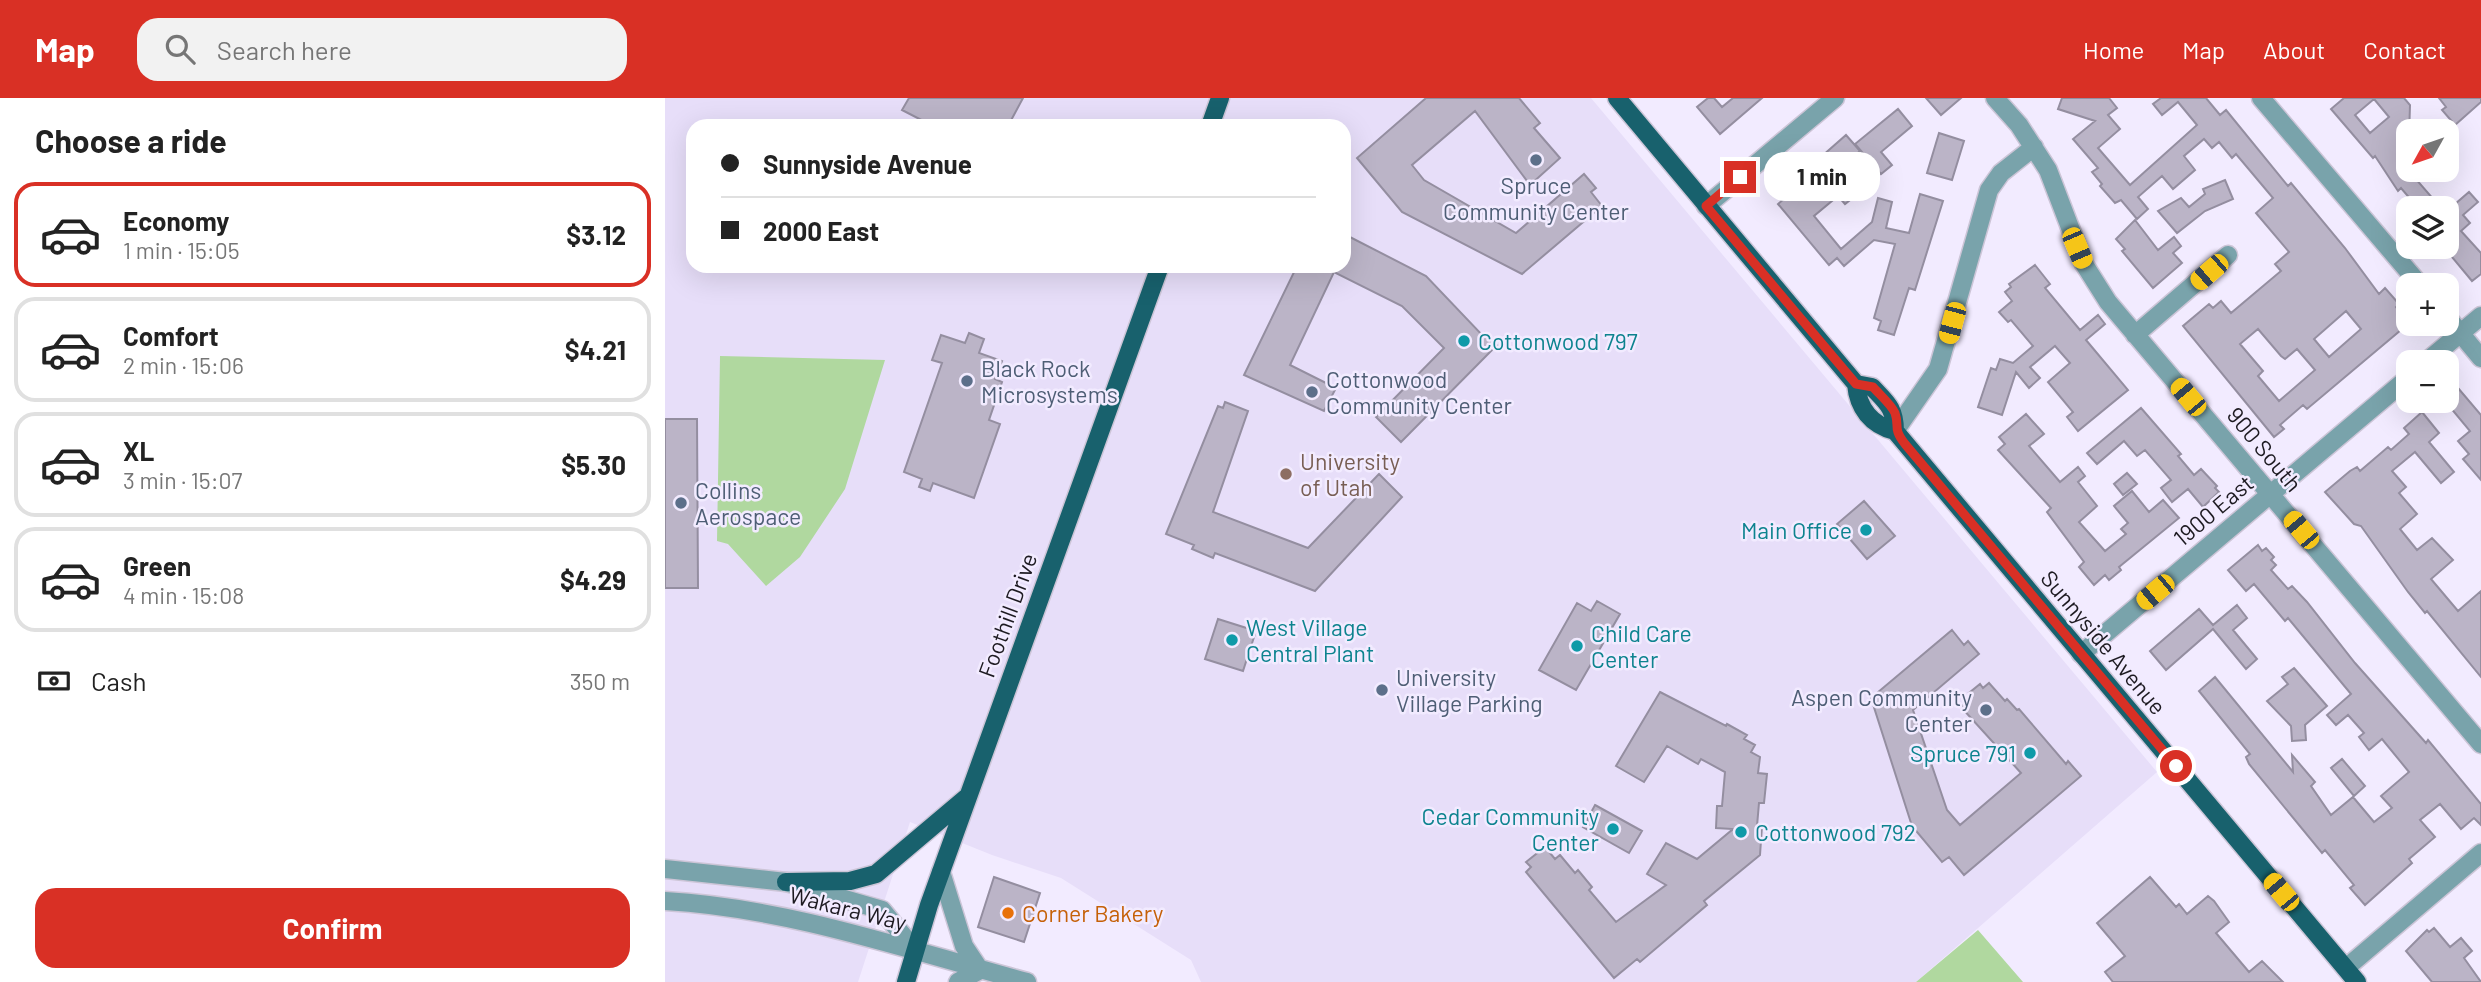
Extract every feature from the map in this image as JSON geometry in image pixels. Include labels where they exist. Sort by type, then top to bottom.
[{"type":"main road","points":[[1212,119],[1220,98]]},
{"type":"main road","name":"Sunnyside Avenue","points":[[1617,98],[1856,384],[1857,402],[1878,427],[1895,431],[2351,975]]},
{"type":"main road","name":"Foothill Drive","points":[[906,982],[968,795],[1157,273]]},
{"type":"main road","points":[[786,882],[850,881],[876,874],[968,795]]},
{"type":"street","points":[[1706,206],[1835,98]]},
{"type":"street","name":"900 South","points":[[1995,98],[2034,146],[2048,170],[2084,264],[2108,302],[2481,744]]},
{"type":"street","points":[[2261,98],[2410,273]]},
{"type":"street","points":[[1895,431],[1938,369],[1989,190],[2001,173],[2034,146]]},
{"type":"street","points":[[2135,335],[2228,255]]},
{"type":"street","points":[[2441,350],[2481,316]]},
{"type":"street","points":[[2460,334],[2481,358]]},
{"type":"street","name":"1900 East","points":[[2081,654],[2396,388]]},
{"type":"street","points":[[2351,975],[2481,853]]},
{"type":"street","name":"Wakara Way","points":[[665,869],[786,882],[882,910],[915,950]]},
{"type":"street","points":[[941,872],[964,946],[980,970]]},
{"type":"street","name":"Wakara Way","points":[[665,901],[759,912],[915,950]]},
{"type":"street","points":[[915,950],[1027,982]]},
{"type":"street","points":[[958,982],[980,970]]},
{"type":"shaded area","name":"University of Utah","points":[[665,98],[1591,98],[2157,772],[1916,982],[1201,982],[1191,960],[1061,878],[992,855],[910,822],[858,982],[665,982]]},
{"type":"green space","points":[[720,356],[885,360],[845,489],[800,557],[766,586],[728,544],[717,541]]},
{"type":"green space","points":[[1978,930],[2023,982],[1916,982]]},
{"type":"building","points":[[909,98],[1023,98],[1012,119],[919,119],[902,110]]},
{"type":"building","points":[[1426,98],[1519,98],[1540,123],[1534,128],[1560,158],[1530,185],[1475,111],[1412,165],[1424,180],[1516,233],[1584,174],[1596,188],[1591,192],[1602,206],[1522,274],[1402,212],[1357,158]]},
{"type":"building","points":[[1708,98],[1714,98],[1722,107],[1733,98],[1762,98],[1720,134],[1697,107]]},
{"type":"building","points":[[1926,98],[1961,98],[1941,115]]},
{"type":"building","points":[[2062,98],[2109,98],[2117,108],[2108,115],[2120,129],[2098,148],[2130,185],[2197,125],[2178,102],[2162,115],[2153,104],[2161,98],[2206,98],[2220,115],[2226,110],[2288,186],[2291,183],[2379,294],[2385,288],[2396,301],[2396,334],[2307,409],[2303,405],[2280,425],[2284,429],[2274,437],[2183,326],[2209,304],[2213,308],[2221,301],[2231,313],[2281,271],[2275,264],[2289,252],[2256,213],[2273,198],[2236,154],[2232,158],[2219,142],[2212,148],[2204,139],[2184,156],[2195,170],[2173,189],[2162,176],[2138,197],[2148,209],[2137,219],[2121,200],[2115,203],[2100,186],[2102,184],[2092,172],[2098,168],[2073,139],[2095,121],[2058,109]],"holes":[[[2346,311],[2361,329],[2329,357],[2314,339]],[[2258,329],[2285,359],[2297,349],[2315,370],[2279,401],[2258,376],[2263,371],[2240,344]]]},
{"type":"building","points":[[2344,98],[2404,98],[2410,105],[2410,119],[2396,119],[2396,182],[2418,182],[2431,196],[2408,196],[2401,188],[2398,191],[2375,156],[2373,158],[2331,109]],"holes":[[[2374,99],[2389,117],[2370,133],[2355,115]]]},
{"type":"building","points":[[2439,98],[2481,98],[2481,102],[2459,121],[2459,119],[2450,119],[2442,110],[2446,107]]},
{"type":"building","points":[[1898,109],[1912,126],[1881,152],[1892,165],[1881,174],[1855,144]]},
{"type":"building","points":[[1939,133],[1964,141],[1952,180],[1927,173]]},
{"type":"building","points":[[1846,135],[1860,151],[1840,168],[1860,192],[1845,204],[1838,196],[1814,216],[1841,249],[1872,222],[1878,198],[1892,202],[1886,228],[1909,233],[1920,194],[1943,201],[1915,290],[1909,288],[1894,335],[1878,330],[1881,321],[1874,318],[1895,244],[1874,240],[1844,266],[1837,258],[1829,265],[1778,204],[1791,193],[1784,185],[1794,177],[1796,179]]},
{"type":"building","points":[[2225,180],[2233,199],[2205,211],[2177,233],[2158,211],[2181,198],[2189,207],[2205,194],[2203,189]]},
{"type":"building","points":[[2469,192],[2478,202],[2463,215],[2470,223],[2461,231],[2481,253],[2481,274],[2472,281],[2454,259],[2459,259],[2459,201]]},
{"type":"building","points":[[2135,220],[2158,250],[2174,237],[2181,246],[2173,253],[2182,263],[2153,288],[2122,251],[2125,249],[2116,239]]},
{"type":"building","name":"Cottonwood 797","points":[[1351,238],[1426,276],[1483,336],[1485,333],[1497,345],[1401,442],[1376,417],[1444,348],[1402,306],[1336,273],[1351,273]]},
{"type":"building","points":[[2035,265],[2050,284],[2045,288],[2080,330],[2098,315],[2105,324],[2086,340],[2128,390],[2078,431],[2067,417],[2073,412],[2048,382],[2070,363],[2055,346],[2030,367],[2040,378],[2029,388],[2016,372],[2002,415],[1978,407],[1991,368],[1996,370],[2000,359],[2013,363],[2033,346],[2011,320],[2008,322],[1999,312],[2012,301],[2005,292],[2011,287],[2009,284]]},
{"type":"building","name":"Cottonwood 797","points":[[1294,273],[1334,273],[1290,365],[1336,388],[1324,411],[1244,375]]},
{"type":"building","points":[[969,333],[984,339],[979,353],[1002,361],[995,379],[1002,382],[989,420],[1000,424],[974,498],[933,483],[930,491],[919,487],[922,479],[904,472],[942,363],[932,360],[941,335],[965,343]]},
{"type":"building","points":[[2459,389],[2481,415],[2481,480],[2463,459],[2469,454],[2458,441],[2470,431],[2455,413],[2459,413]]},
{"type":"building","points":[[1225,402],[1248,411],[1213,512],[1308,548],[1379,474],[1402,497],[1315,591],[1215,553],[1213,558],[1192,549],[1194,545],[1166,534],[1218,406],[1223,408]]},
{"type":"building","points":[[2141,408],[2181,454],[2178,456],[2194,475],[2201,469],[2217,486],[2215,488],[2219,492],[2203,507],[2188,489],[2172,502],[2161,488],[2171,480],[2145,450],[2137,456],[2124,441],[2097,464],[2087,453]]},
{"type":"building","points":[[2423,413],[2439,433],[2429,442],[2454,472],[2441,483],[2415,452],[2392,471],[2406,487],[2399,493],[2417,514],[2400,529],[2417,550],[2432,538],[2453,560],[2431,579],[2458,611],[2481,591],[2481,677],[2408,592],[2361,526],[2354,524],[2325,492],[2350,471],[2357,467],[2360,471],[2388,447],[2391,450],[2409,434],[2404,428]]},
{"type":"building","points":[[2026,414],[2044,434],[2029,446],[2060,482],[2078,467],[2085,476],[2078,482],[2097,506],[2079,522],[2105,551],[2126,534],[2121,529],[2128,523],[2114,506],[2132,491],[2149,512],[2163,500],[2179,518],[2119,567],[2121,570],[2109,580],[2105,575],[2094,585],[2079,567],[2084,562],[2047,512],[2051,508],[1998,450],[2005,444],[1999,437]]},
{"type":"building","name":"Collins Aerospace","points":[[665,419],[697,419],[698,588],[665,588]]},
{"type":"building","points":[[2127,473],[2137,484],[2123,495],[2114,484]]},
{"type":"building","name":"Main Office","points":[[1864,501],[1895,536],[1867,559],[1837,524]]},
{"type":"building","points":[[2258,545],[2262,551],[2266,548],[2274,557],[2271,560],[2276,565],[2271,570],[2288,589],[2292,586],[2307,602],[2355,663],[2426,743],[2428,740],[2481,804],[2481,825],[2474,818],[2461,829],[2440,804],[2420,820],[2435,837],[2409,859],[2412,863],[2365,905],[2350,888],[2354,885],[2325,850],[2322,853],[2249,764],[2246,757],[2250,754],[2199,691],[2215,677],[2293,772],[2292,755],[2315,782],[2311,786],[2331,815],[2353,797],[2374,822],[2392,808],[2381,796],[2409,772],[2382,739],[2369,750],[2359,737],[2364,733],[2348,715],[2336,725],[2327,715],[2351,694],[2288,618],[2285,621],[2254,584],[2246,591],[2228,570]]},
{"type":"building","name":"Child Care Center","points":[[1597,601],[1620,614],[1576,690],[1539,670],[1577,603],[1591,611]]},
{"type":"building","points":[[2237,605],[2247,618],[2233,630],[2257,659],[2246,669],[2213,629],[2166,670],[2150,651],[2199,609],[2213,625]]},
{"type":"building","name":"West Village Central Plant","points":[[1218,619],[1256,631],[1243,671],[1205,659]]},
{"type":"building","name":"Spruce 791","points":[[1952,630],[1964,645],[1968,641],[1979,654],[1913,710],[1947,810],[1960,825],[2021,773],[1961,707],[1972,697],[1969,693],[1980,684],[1983,688],[1989,683],[2005,701],[2007,699],[2019,709],[2066,764],[2068,761],[2081,776],[1964,875],[1949,857],[1942,862],[1912,826],[1871,698]]},
{"type":"building","points":[[2294,668],[2327,706],[2305,725],[2306,740],[2292,741],[2291,726],[2267,701],[2288,684],[2282,677]]},
{"type":"building","name":"Cottonwood 792","points":[[1660,692],[1747,735],[1744,739],[1755,745],[1751,752],[1760,757],[1758,773],[1767,774],[1764,803],[1759,803],[1757,826],[1762,826],[1760,855],[1704,901],[1707,905],[1640,962],[1637,959],[1614,978],[1526,872],[1531,867],[1526,862],[1545,847],[1555,859],[1560,855],[1575,873],[1578,870],[1592,887],[1589,890],[1616,922],[1666,885],[1647,874],[1666,843],[1697,859],[1733,829],[1716,828],[1717,806],[1722,806],[1725,772],[1701,759],[1698,764],[1667,746],[1644,782],[1616,766]]},
{"type":"building","points":[[2342,759],[2365,786],[2354,796],[2331,768]]},
{"type":"building","name":"Cedar Community Center","points":[[1595,805],[1642,831],[1629,853],[1583,827]]},
{"type":"building","name":"Corner Bakery","points":[[994,877],[1040,893],[1024,942],[978,927]]},
{"type":"building","points":[[2150,877],[2176,907],[2179,904],[2187,914],[2208,896],[2229,922],[2216,933],[2249,972],[2262,961],[2283,982],[2113,982],[2105,972],[2125,956],[2097,923]]},
{"type":"building","points":[[2434,928],[2450,947],[2461,938],[2472,951],[2464,958],[2481,982],[2432,982],[2406,951],[2427,930],[2429,932]]},
{"type":"place","name":"Spruce Community Center","points":[[1536,160]]},
{"type":"place","name":"Cottonwood 797","points":[[1464,341]]},
{"type":"place","name":"Black Rock Microsystems","points":[[967,381]]},
{"type":"place","name":"Cottonwood Community Center","points":[[1312,392]]},
{"type":"place","name":"University of Utah","points":[[1286,474]]},
{"type":"place","name":"Collins Aerospace","points":[[681,503]]},
{"type":"place","name":"Main Office","points":[[1866,530]]},
{"type":"place","name":"West Village Central Plant","points":[[1232,640]]},
{"type":"place","name":"Child Care Center","points":[[1577,646]]},
{"type":"place","name":"University Village Parking","points":[[1382,690]]},
{"type":"place","name":"Aspen Community Center","points":[[1986,710]]},
{"type":"place","name":"Spruce 791","points":[[2030,753]]},
{"type":"place","name":"Cedar Community Center","points":[[1613,829]]},
{"type":"place","name":"Cottonwood 792","points":[[1741,832]]},
{"type":"place","name":"Corner Bakery","points":[[1008,913]]},
{"type":"route","points":[[1740,177],[1706,206],[1856,384],[1873,387],[1888,404],[1895,413],[1895,431],[1905,444],[2176,766]]}]
